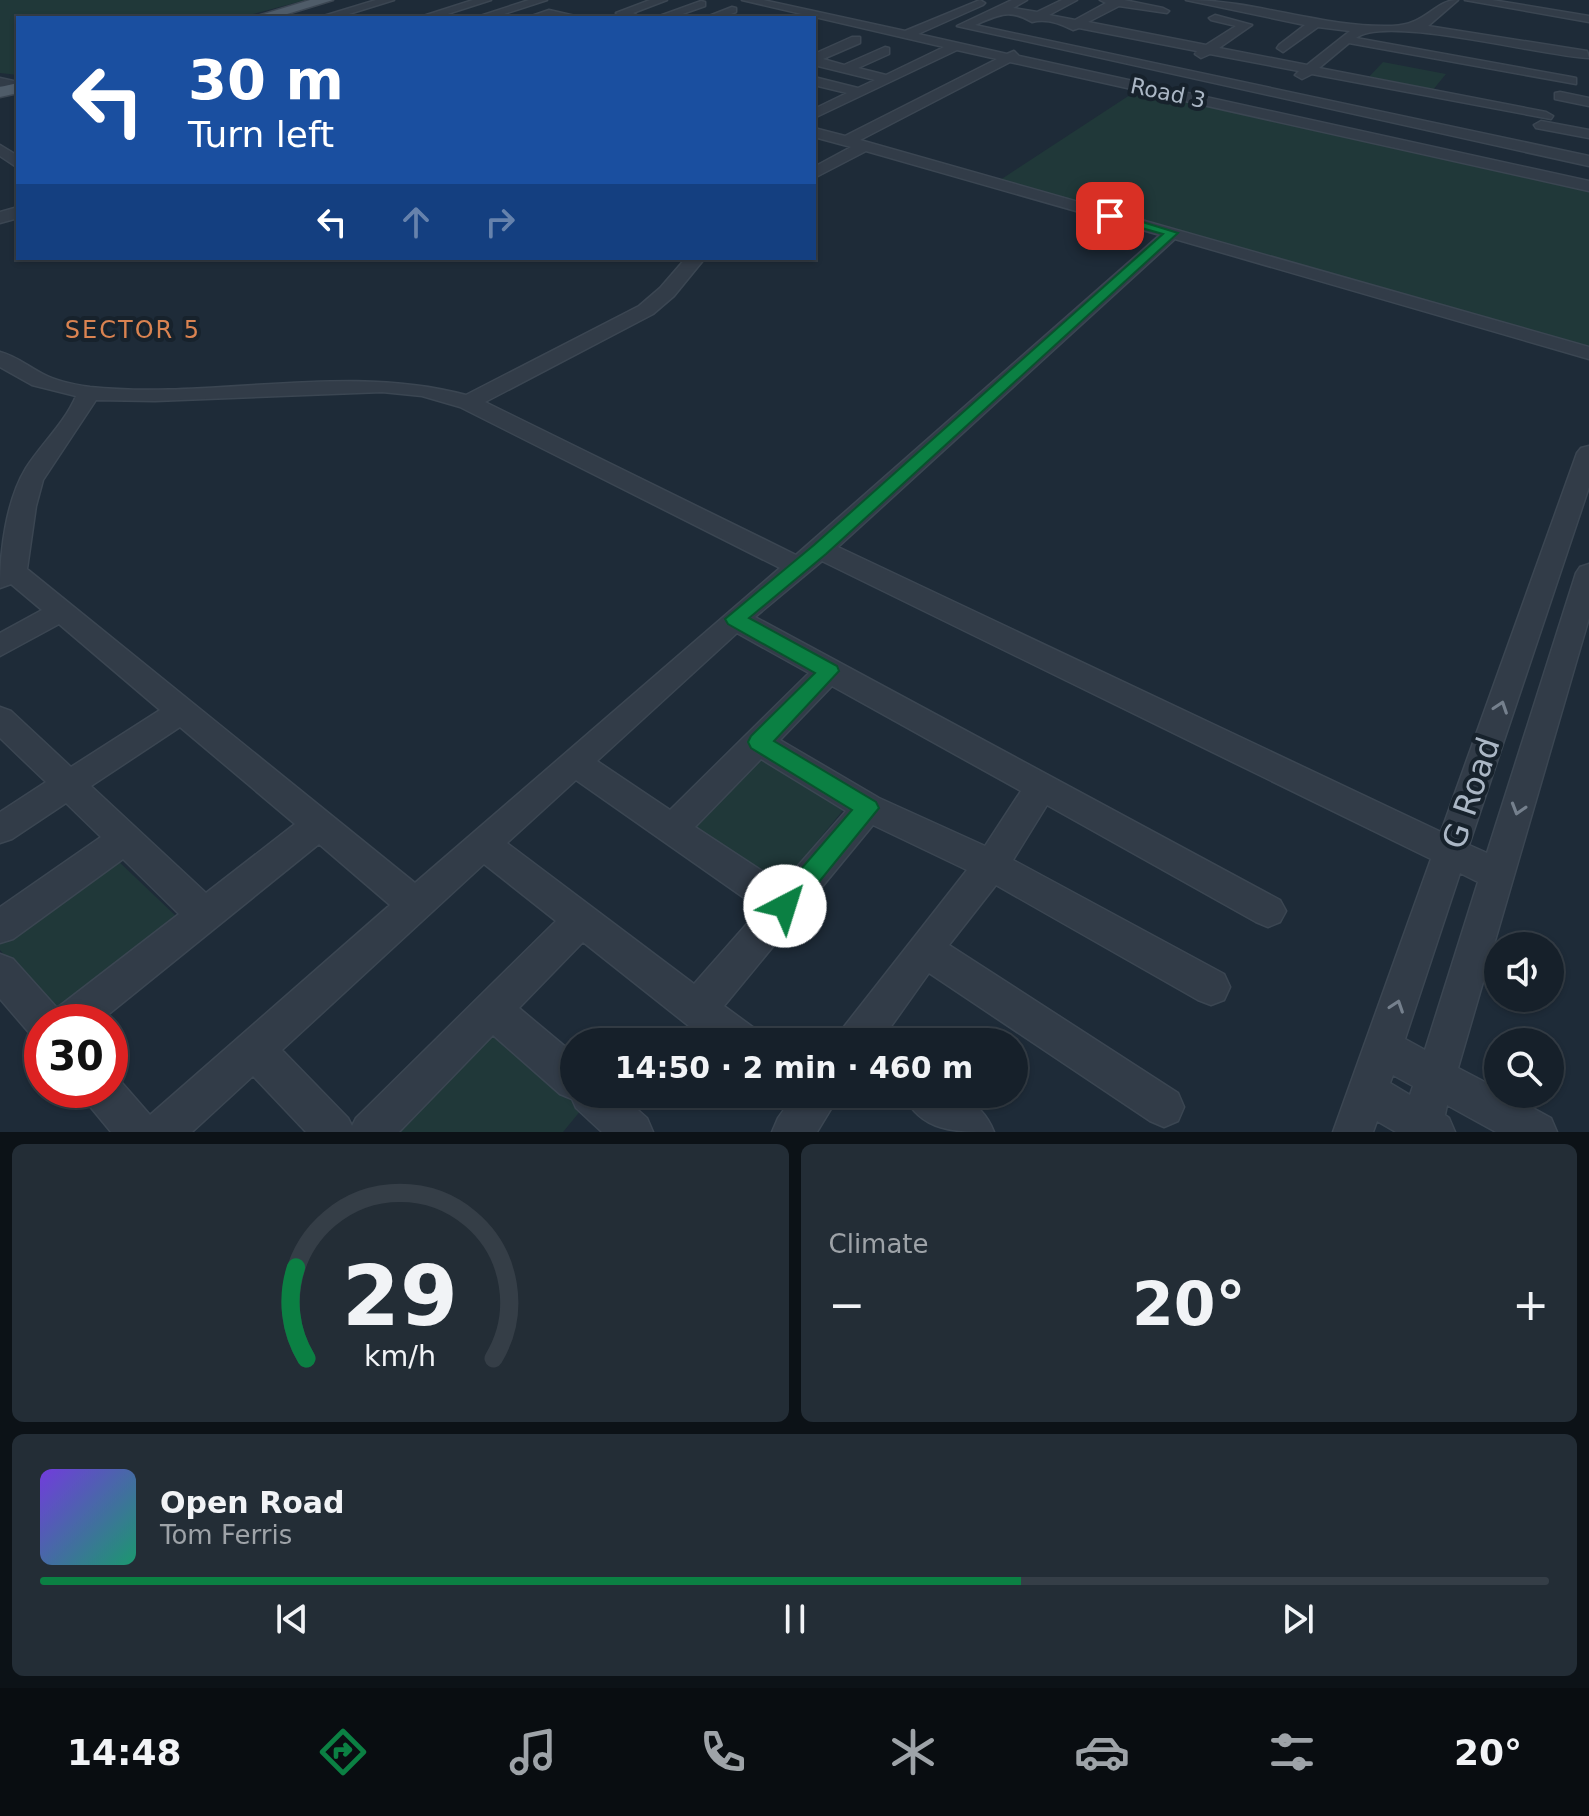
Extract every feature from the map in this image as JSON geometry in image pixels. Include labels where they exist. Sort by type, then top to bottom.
[{"type":"main road","points":[[266,16],[326,0]]},
{"type":"main road","points":[[289,16],[343,6]]},
{"type":"street","points":[[343,6],[388,0]]},
{"type":"street","points":[[376,4],[415,15],[485,0]]},
{"type":"street","points":[[485,16],[541,0]]},
{"type":"street","points":[[630,16],[622,13],[661,0]]},
{"type":"street","name":"Road 3","points":[[748,0],[1589,180]]},
{"type":"street","name":"Road 3","points":[[767,0],[956,46],[1589,186]]},
{"type":"street","points":[[901,32],[962,0]]},
{"type":"street","points":[[901,32],[986,0]]},
{"type":"street","points":[[1021,0],[963,26],[1409,122],[1570,82],[1589,87]]},
{"type":"street","points":[[1001,35],[1071,0]]},
{"type":"street","points":[[1197,0],[1317,22],[1361,28],[1414,27],[1588,54]]},
{"type":"street","points":[[1471,0],[1566,10],[1589,8]]},
{"type":"street","points":[[1537,0],[1589,19]]},
{"type":"street","points":[[1038,44],[1096,13],[1111,1],[1168,8],[1144,22]]},
{"type":"street","points":[[1431,2],[1554,24],[1566,10]]},
{"type":"street","points":[[436,3],[472,16]]},
{"type":"street","points":[[1414,27],[1427,22],[1448,3]]},
{"type":"street","points":[[528,4],[555,10],[539,16]]},
{"type":"street","points":[[666,16],[701,4]]},
{"type":"street","points":[[1222,5],[1204,17],[1273,30]]},
{"type":"street","points":[[1002,9],[1309,70],[1363,74],[1440,89],[1490,104],[1561,116],[1589,134]]},
{"type":"street","points":[[716,16],[732,10]]},
{"type":"street","points":[[549,13],[562,16]]},
{"type":"street","points":[[1096,13],[1115,17]]},
{"type":"street","points":[[1283,48],[1293,34],[1317,22]]},
{"type":"street","points":[[1172,73],[1246,25]]},
{"type":"street","points":[[1311,54],[1329,53],[1455,74],[1466,62],[1483,27],[1588,54]]},
{"type":"street","points":[[1277,95],[1361,28]]},
{"type":"street","points":[[1130,64],[1184,30]]},
{"type":"street","points":[[1084,54],[1123,33]]},
{"type":"street","points":[[1227,38],[1241,40]]},
{"type":"street","points":[[816,59],[856,40]]},
{"type":"street","points":[[1346,40],[1466,62],[1490,104],[1528,144],[1589,161]]},
{"type":"street","points":[[816,113],[956,46]]},
{"type":"street","points":[[1269,46],[1297,51]]},
{"type":"street","points":[[1490,104],[1536,47]]},
{"type":"street","points":[[845,69],[885,51]]},
{"type":"street","points":[[1561,116],[1560,96],[1588,54]]},
{"type":"street","points":[[816,172],[856,144],[1012,56]]},
{"type":"street","points":[[816,61],[887,79]]},
{"type":"street","points":[[1191,61],[1233,69]]},
{"type":"street","points":[[1230,85],[1263,61]]},
{"type":"street","points":[[1329,105],[1363,74]]},
{"type":"street","points":[[816,83],[859,92]]},
{"type":"street","points":[[1409,122],[1440,89]]},
{"type":"street","points":[[1560,96],[1589,102]]},
{"type":"street","points":[[1528,144],[1561,116]]},
{"type":"street","points":[[816,133],[1589,353]]},
{"type":"street","points":[[1528,144],[1589,152]]},
{"type":"street","points":[[0,149],[16,161]]},
{"type":"street","points":[[162,1132],[1172,233]]},
{"type":"street","points":[[468,402],[646,310],[667,292],[694,260]]},
{"type":"street","points":[[6,368],[39,381],[88,393],[155,395],[382,386],[423,390],[468,402],[1498,875]]},
{"type":"street","points":[[88,393],[79,417],[38,467],[31,481],[10,536],[6,575],[61,611],[416,905]]},
{"type":"street","name":"G Road","points":[[1353,1132],[1589,453]]},
{"type":"street","name":"G Road","points":[[1425,1129],[1437,1076],[1589,573]]},
{"type":"street","points":[[0,646],[61,611]]},
{"type":"street","points":[[735,619],[1268,911]]},
{"type":"street","points":[[672,829],[829,671]]},
{"type":"street","points":[[0,829],[181,711]]},
{"type":"street","points":[[0,719],[205,915]]},
{"type":"street","points":[[759,742],[868,808],[991,865],[1211,987]]},
{"type":"street","points":[[575,763],[785,906]]},
{"type":"street","points":[[867,1028],[924,949],[991,865],[1041,787]]},
{"type":"street","points":[[697,1009],[868,808]]},
{"type":"street","points":[[92,1004],[319,825]]},
{"type":"street","points":[[0,927],[125,839]]},
{"type":"street","points":[[483,844],[722,1028]]},
{"type":"street","points":[[370,1132],[581,920]]},
{"type":"street","points":[[924,949],[1164,1107]]},
{"type":"street","points":[[0,971],[28,1004]]},
{"type":"street","points":[[492,1009],[560,1068]]},
{"type":"street","points":[[1382,1048],[1537,1132]]},
{"type":"street","points":[[254,1049],[334,1132]]},
{"type":"street","points":[[1367,1092],[1425,1129]]},
{"type":"street","points":[[117,1108],[138,1132]]},
{"type":"street","points":[[792,1132],[807,1108]]},
{"type":"street","points":[[942,1108],[974,1132]]},
{"type":"green space","points":[[0,0],[306,0],[246,16],[16,16],[16,75],[0,73]]},
{"type":"green space","points":[[1383,62],[1446,74],[1432,91],[1367,79]]},
{"type":"green space","points":[[1136,91],[1589,190],[1589,351],[1000,180]]},
{"type":"green space","points":[[756,757],[844,809],[778,889],[687,830]]},
{"type":"green space","points":[[114,857],[179,919],[71,1004],[49,1004],[0,950],[0,940]]},
{"type":"green space","points":[[487,1029],[560,1090],[560,1108],[582,1109],[563,1132],[388,1132]]},
{"type":"district","name":"SECTOR 5","points":[[133,330]]},
{"type":"route","points":[[785,906],[868,808],[759,742],[829,671],[735,619],[820,549],[1172,233],[1110,216]]}]
